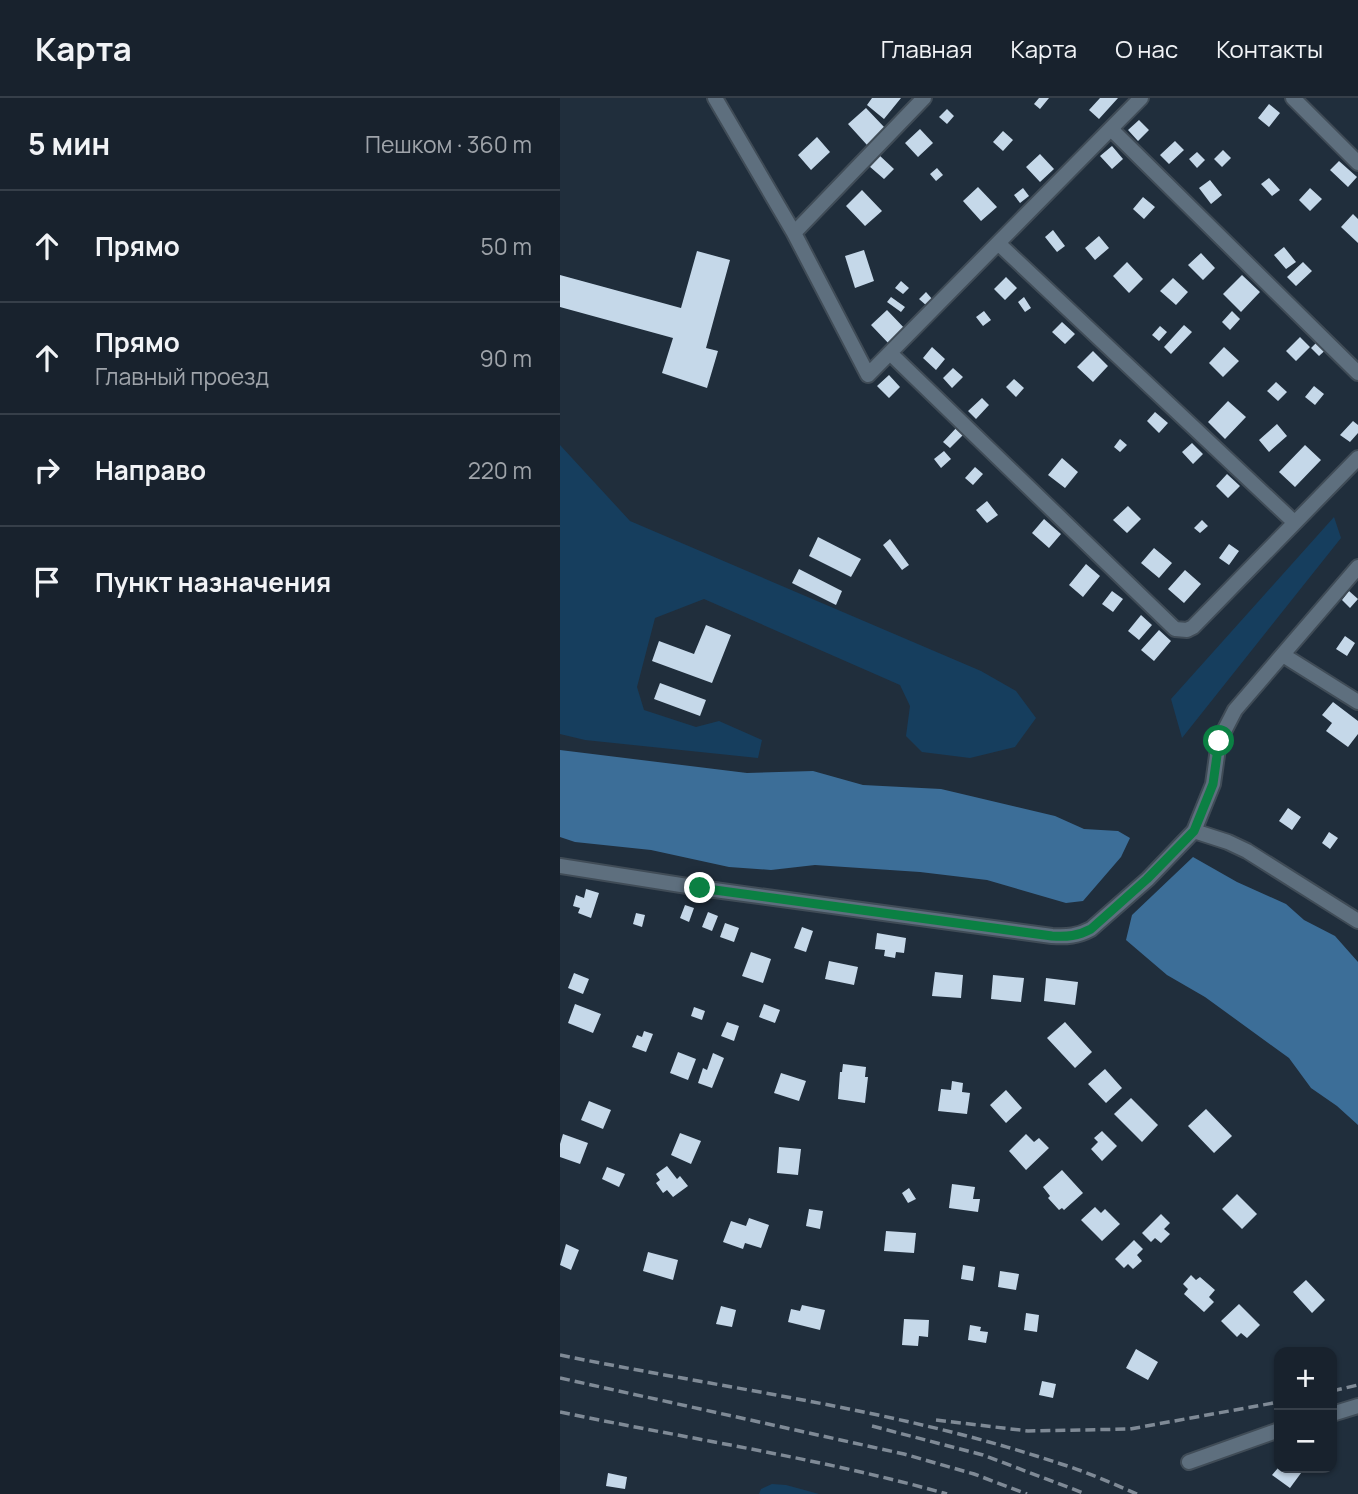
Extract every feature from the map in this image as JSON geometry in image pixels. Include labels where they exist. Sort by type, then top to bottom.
[{"type":"street","points":[[794,233],[924,98]]},
{"type":"street","points":[[718,99],[794,233],[868,375],[1141,98]]},
{"type":"street","points":[[1293,98],[1358,163]]},
{"type":"street","points":[[1111,129],[1358,373]]},
{"type":"street","points":[[999,244],[1294,522]]},
{"type":"street","points":[[890,353],[1175,629],[1187,630],[1193,627],[1358,458]]},
{"type":"street","points":[[560,866],[1052,936],[1068,937],[1080,934],[1091,929],[1147,879],[1194,831],[1213,784],[1219,741],[1235,710],[1358,567]]},
{"type":"street","points":[[1283,655],[1358,702]]},
{"type":"street","points":[[1194,831],[1247,851],[1358,921]]},
{"type":"street","points":[[1337,1412],[1358,1406]]},
{"type":"street","points":[[1189,1462],[1274,1432]]},
{"type":"shaded area","points":[[560,445],[630,521],[981,671],[1016,691],[1036,718],[1015,747],[970,758],[922,752],[906,736],[910,706],[900,685],[704,599],[655,618],[637,687],[644,710],[696,727],[719,721],[762,740],[758,758],[585,740],[560,734]]},
{"type":"shaded area","points":[[1334,517],[1341,538],[1182,738],[1171,699]]},
{"type":"shaded area","points":[[560,750],[747,773],[813,771],[863,785],[941,789],[1055,816],[1084,829],[1118,831],[1130,838],[1121,857],[1083,901],[1066,903],[987,880],[920,872],[815,865],[771,870],[729,867],[651,850],[575,842],[560,837]]},
{"type":"shaded area","points":[[1193,857],[1237,882],[1286,904],[1304,920],[1335,936],[1358,962],[1358,1125],[1311,1088],[1289,1058],[1205,997],[1167,975],[1126,940],[1132,915]]},
{"type":"shaded area","points":[[772,1484],[819,1494],[759,1494],[761,1489]]},
{"type":"building","points":[[872,98],[901,98],[884,119],[867,105]]},
{"type":"building","points":[[1039,98],[1049,98],[1040,109],[1034,104]]},
{"type":"building","points":[[1100,98],[1118,98],[1099,119],[1089,110]]},
{"type":"building","points":[[1269,104],[1280,113],[1269,127],[1258,118]]},
{"type":"building","points":[[866,108],[885,128],[867,145],[848,124]]},
{"type":"building","points":[[947,109],[954,116],[947,124],[939,117]]},
{"type":"building","points":[[1139,120],[1149,130],[1138,141],[1128,130]]},
{"type":"building","points":[[920,129],[933,143],[918,157],[905,143]]},
{"type":"building","points":[[1003,131],[1013,140],[1003,151],[993,142]]},
{"type":"building","points":[[817,137],[830,152],[811,170],[798,155]]},
{"type":"building","points":[[1175,141],[1184,150],[1169,164],[1160,155]]},
{"type":"building","points":[[1112,146],[1123,159],[1112,169],[1100,156]]},
{"type":"building","points":[[1223,150],[1231,158],[1222,167],[1214,159]]},
{"type":"building","points":[[1197,152],[1205,160],[1197,168],[1189,159]]},
{"type":"building","points":[[1040,154],[1054,169],[1040,182],[1026,167]]},
{"type":"building","points":[[879,155],[894,169],[884,179],[869,166]]},
{"type":"building","points":[[1339,161],[1357,177],[1348,187],[1330,170]]},
{"type":"building","points":[[937,168],[943,175],[936,181],[930,174]]},
{"type":"building","points":[[1269,178],[1280,190],[1272,196],[1261,184]]},
{"type":"building","points":[[1210,180],[1222,195],[1211,204],[1199,188]]},
{"type":"building","points":[[978,187],[997,207],[981,221],[963,201]]},
{"type":"building","points":[[1023,188],[1029,196],[1020,203],[1014,195]]},
{"type":"building","points":[[1310,188],[1322,199],[1310,211],[1299,200]]},
{"type":"building","points":[[862,190],[882,211],[865,226],[846,206]]},
{"type":"building","points":[[1143,197],[1155,207],[1144,219],[1133,209]]},
{"type":"building","points":[[1353,214],[1358,219],[1358,243],[1341,227]]},
{"type":"building","points":[[1053,230],[1065,246],[1057,252],[1045,237]]},
{"type":"building","points":[[1099,236],[1109,248],[1095,260],[1085,248]]},
{"type":"building","points":[[1284,247],[1296,262],[1286,269],[1274,255]]},
{"type":"building","points":[[864,250],[874,281],[855,288],[845,256]]},
{"type":"building","points":[[697,251],[730,260],[706,348],[718,351],[707,388],[662,373],[673,338],[560,307],[560,275],[681,308]]},
{"type":"building","points":[[1201,253],[1215,268],[1203,280],[1188,265]]},
{"type":"building","points":[[1127,262],[1143,279],[1129,293],[1113,276]]},
{"type":"building","points":[[1303,262],[1312,271],[1296,286],[1287,277]]},
{"type":"building","points":[[1242,275],[1260,292],[1241,312],[1223,294]]},
{"type":"building","points":[[1006,277],[1017,288],[1005,300],[994,289]]},
{"type":"building","points":[[1173,278],[1188,292],[1176,305],[1160,291]]},
{"type":"building","points":[[901,281],[909,288],[903,294],[895,288]]},
{"type":"building","points":[[926,292],[933,300],[927,306],[919,299]]},
{"type":"building","points":[[891,297],[905,307],[901,312],[887,302]]},
{"type":"building","points":[[1024,297],[1031,308],[1025,312],[1018,302]]},
{"type":"building","points":[[887,310],[907,331],[891,346],[871,325]]},
{"type":"building","points":[[984,311],[991,320],[983,326],[976,317]]},
{"type":"building","points":[[1232,311],[1240,319],[1230,330],[1222,322]]},
{"type":"building","points":[[1062,322],[1075,334],[1065,344],[1052,332]]},
{"type":"building","points":[[1184,325],[1192,332],[1171,354],[1164,347]]},
{"type":"building","points":[[1160,326],[1167,332],[1159,341],[1152,335]]},
{"type":"building","points":[[1300,337],[1310,347],[1296,361],[1286,351]]},
{"type":"building","points":[[1322,337],[1331,345],[1319,356],[1311,348]]},
{"type":"building","points":[[932,347],[945,359],[936,370],[923,358]]},
{"type":"building","points":[[1224,347],[1239,361],[1223,377],[1209,363]]},
{"type":"building","points":[[1093,351],[1108,366],[1093,382],[1077,367]]},
{"type":"building","points":[[953,368],[963,377],[952,388],[943,378]]},
{"type":"building","points":[[889,375],[900,387],[889,398],[877,386]]},
{"type":"building","points":[[1014,379],[1024,388],[1016,397],[1006,387]]},
{"type":"building","points":[[1276,382],[1287,392],[1278,401],[1267,391]]},
{"type":"building","points":[[1314,386],[1324,394],[1315,405],[1305,397]]},
{"type":"building","points":[[982,398],[989,405],[976,419],[968,411]]},
{"type":"building","points":[[1228,401],[1246,417],[1225,439],[1208,422]]},
{"type":"building","points":[[1155,412],[1168,423],[1159,433],[1147,421]]},
{"type":"building","points":[[1353,421],[1358,425],[1358,433],[1350,442],[1340,435]]},
{"type":"building","points":[[1277,424],[1287,436],[1269,452],[1259,440]]},
{"type":"building","points":[[959,425],[966,432],[950,448],[943,442]]},
{"type":"building","points":[[1120,439],[1127,445],[1120,452],[1114,447]]},
{"type":"building","points":[[1192,443],[1203,454],[1193,464],[1182,452]]},
{"type":"building","points":[[1305,445],[1321,460],[1295,487],[1279,472]]},
{"type":"building","points":[[944,451],[951,459],[941,468],[934,459]]},
{"type":"building","points":[[1062,458],[1078,472],[1065,488],[1048,475]]},
{"type":"building","points":[[975,467],[983,474],[973,485],[965,478]]},
{"type":"building","points":[[1227,474],[1240,486],[1228,498],[1216,486]]},
{"type":"building","points":[[987,501],[998,515],[987,523],[976,510]]},
{"type":"building","points":[[1128,506],[1141,519],[1127,533],[1113,520]]},
{"type":"building","points":[[1044,519],[1061,534],[1049,548],[1032,533]]},
{"type":"building","points":[[1202,520],[1208,526],[1200,533],[1194,528]]},
{"type":"building","points":[[818,537],[861,559],[851,577],[809,556]]},
{"type":"building","points":[[890,539],[909,565],[902,570],[883,545]]},
{"type":"building","points":[[1229,544],[1239,551],[1229,565],[1219,558]]},
{"type":"building","points":[[1154,548],[1172,563],[1159,578],[1141,563]]},
{"type":"building","points":[[1086,564],[1100,576],[1083,597],[1069,585]]},
{"type":"building","points":[[799,569],[842,591],[836,605],[792,583]]},
{"type":"building","points":[[1185,570],[1201,584],[1184,603],[1168,589]]},
{"type":"building","points":[[1112,591],[1123,599],[1113,612],[1102,604]]},
{"type":"building","points":[[1349,591],[1358,599],[1350,608],[1342,600]]},
{"type":"building","points":[[1141,615],[1152,625],[1139,640],[1128,631]]},
{"type":"building","points":[[706,625],[731,635],[712,683],[652,661],[659,641],[694,654]]},
{"type":"building","points":[[1159,630],[1171,641],[1154,661],[1141,650]]},
{"type":"building","points":[[1345,636],[1355,643],[1347,656],[1336,649]]},
{"type":"building","points":[[660,683],[706,700],[700,716],[654,699]]},
{"type":"building","points":[[1333,702],[1358,721],[1358,734],[1348,747],[1326,731],[1332,723],[1322,715]]},
{"type":"building","points":[[1288,808],[1301,817],[1292,830],[1279,821]]},
{"type":"building","points":[[1329,832],[1338,838],[1330,849],[1322,843]]},
{"type":"building","points":[[586,889],[599,893],[591,918],[578,913],[580,908],[573,906],[576,895],[584,898]]},
{"type":"building","points":[[685,905],[694,908],[689,922],[680,918]]},
{"type":"building","points":[[708,912],[718,916],[712,931],[702,927]]},
{"type":"building","points":[[636,913],[645,915],[642,927],[633,924]]},
{"type":"building","points":[[725,923],[739,928],[734,942],[720,937]]},
{"type":"building","points":[[802,927],[813,931],[806,952],[794,948]]},
{"type":"building","points":[[877,933],[906,938],[904,953],[896,952],[895,958],[884,956],[885,950],[875,949]]},
{"type":"building","points":[[751,952],[771,959],[763,983],[742,976]]},
{"type":"building","points":[[829,961],[858,967],[854,985],[825,979]]},
{"type":"building","points":[[935,972],[963,975],[961,998],[932,996]]},
{"type":"building","points":[[574,973],[589,979],[583,994],[568,988]]},
{"type":"building","points":[[993,975],[1024,978],[1021,1002],[991,999]]},
{"type":"building","points":[[1046,978],[1078,982],[1075,1005],[1044,1001]]},
{"type":"building","points":[[575,1004],[601,1014],[593,1033],[568,1023]]},
{"type":"building","points":[[764,1004],[780,1010],[775,1023],[759,1017]]},
{"type":"building","points":[[694,1007],[705,1011],[702,1020],[691,1016]]},
{"type":"building","points":[[727,1022],[739,1026],[734,1041],[721,1036]]},
{"type":"building","points":[[1065,1022],[1092,1052],[1075,1068],[1047,1038]]},
{"type":"building","points":[[644,1031],[653,1034],[646,1052],[632,1047],[637,1035],[642,1037]]},
{"type":"building","points":[[678,1052],[696,1059],[688,1080],[670,1073]]},
{"type":"building","points":[[713,1053],[724,1058],[712,1088],[698,1083],[703,1068],[707,1070]]},
{"type":"building","points":[[843,1064],[866,1067],[865,1077],[868,1077],[865,1103],[838,1099]]},
{"type":"building","points":[[1105,1069],[1122,1088],[1106,1103],[1088,1084]]},
{"type":"building","points":[[781,1073],[806,1081],[799,1101],[774,1093]]},
{"type":"building","points":[[952,1081],[963,1083],[962,1092],[970,1093],[967,1114],[938,1111],[941,1089],[951,1090]]},
{"type":"building","points":[[1006,1090],[1022,1108],[1006,1123],[990,1105]]},
{"type":"building","points":[[1131,1098],[1158,1125],[1142,1142],[1114,1114]]},
{"type":"building","points":[[589,1101],[611,1110],[603,1129],[581,1120]]},
{"type":"building","points":[[1206,1109],[1232,1136],[1214,1153],[1188,1126]]},
{"type":"building","points":[[1102,1131],[1117,1146],[1102,1161],[1091,1149],[1098,1142],[1094,1138]]},
{"type":"building","points":[[680,1133],[701,1141],[691,1164],[671,1155]]},
{"type":"building","points":[[563,1134],[588,1143],[580,1164],[560,1157]]},
{"type":"building","points":[[1026,1134],[1034,1142],[1039,1138],[1049,1148],[1026,1170],[1009,1151]]},
{"type":"building","points":[[779,1147],[801,1149],[798,1175],[777,1173]]},
{"type":"building","points":[[667,1166],[677,1179],[680,1176],[688,1186],[673,1197],[667,1190],[663,1193],[656,1183],[660,1180],[656,1174]]},
{"type":"building","points":[[607,1167],[625,1174],[619,1187],[602,1179]]},
{"type":"building","points":[[1062,1170],[1083,1193],[1064,1210],[1059,1210],[1048,1198],[1050,1196],[1043,1187]]},
{"type":"building","points":[[952,1184],[975,1187],[973,1199],[980,1199],[978,1212],[949,1208]]},
{"type":"building","points":[[909,1188],[916,1199],[908,1203],[902,1193]]},
{"type":"building","points":[[1237,1194],[1257,1214],[1242,1229],[1222,1209]]},
{"type":"building","points":[[1095,1207],[1101,1213],[1105,1209],[1120,1224],[1102,1241],[1081,1220]]},
{"type":"building","points":[[809,1209],[823,1211],[820,1229],[806,1226]]},
{"type":"building","points":[[1161,1214],[1170,1223],[1164,1229],[1170,1234],[1161,1243],[1155,1238],[1151,1242],[1142,1233]]},
{"type":"building","points":[[749,1218],[769,1225],[761,1248],[745,1243],[743,1249],[723,1242],[731,1221],[746,1226]]},
{"type":"building","points":[[886,1231],[916,1233],[914,1253],[884,1251]]},
{"type":"building","points":[[1134,1240],[1143,1249],[1137,1255],[1142,1261],[1133,1269],[1128,1264],[1124,1268],[1115,1259]]},
{"type":"building","points":[[566,1244],[579,1250],[571,1270],[560,1265]]},
{"type":"building","points":[[648,1252],[678,1260],[673,1280],[643,1271]]},
{"type":"building","points":[[963,1265],[975,1267],[973,1281],[961,1279]]},
{"type":"building","points":[[1000,1271],[1019,1274],[1016,1290],[998,1287]]},
{"type":"building","points":[[1191,1275],[1196,1280],[1200,1277],[1215,1290],[1209,1297],[1214,1302],[1204,1312],[1184,1294],[1188,1289],[1183,1284]]},
{"type":"building","points":[[1306,1280],[1325,1300],[1312,1313],[1293,1292]]},
{"type":"building","points":[[1239,1304],[1260,1325],[1247,1338],[1241,1333],[1237,1337],[1221,1321]]},
{"type":"building","points":[[802,1305],[825,1310],[820,1330],[788,1322],[791,1309],[800,1311]]},
{"type":"building","points":[[721,1306],[736,1310],[732,1327],[716,1324]]},
{"type":"building","points":[[1026,1313],[1039,1315],[1037,1332],[1024,1330]]},
{"type":"building","points":[[904,1319],[929,1320],[928,1337],[919,1336],[918,1346],[902,1345]]},
{"type":"building","points":[[970,1325],[981,1327],[980,1331],[988,1332],[986,1343],[968,1340]]},
{"type":"building","points":[[1136,1349],[1158,1362],[1148,1380],[1126,1368]]},
{"type":"building","points":[[1042,1381],[1056,1384],[1053,1398],[1039,1395]]},
{"type":"building","points":[[608,1473],[627,1477],[625,1489],[606,1486]]},
{"type":"building","points":[[1274,1473],[1301,1473],[1290,1488],[1272,1475]]},
{"type":"railway","points":[[560,1355],[936,1428],[1068,1466],[1137,1494]]},
{"type":"railway","points":[[560,1378],[904,1454],[974,1474],[1027,1494]]},
{"type":"railway","points":[[1337,1390],[1358,1385]]},
{"type":"railway","points":[[936,1420],[1028,1431],[1130,1429],[1274,1403]]},
{"type":"railway","points":[[560,1412],[803,1459],[947,1494]]},
{"type":"railway","points":[[872,1426],[983,1455],[1086,1494]]},
{"type":"route","points":[[700,888],[1052,936],[1068,937],[1080,934],[1091,929],[1147,879],[1194,831],[1213,784],[1219,741]]}]
